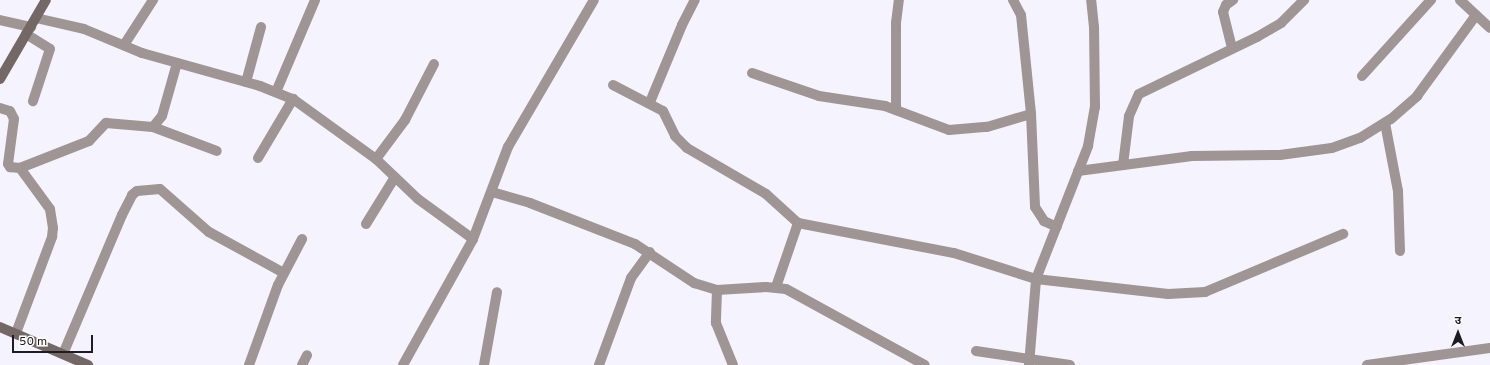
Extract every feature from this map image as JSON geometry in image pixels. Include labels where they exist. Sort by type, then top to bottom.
[{"type":"street","points":[[0,79],[46,0]]},
{"type":"street","points":[[124,45],[153,0]]},
{"type":"street","points":[[276,92],[315,0]]},
{"type":"street","points":[[403,365],[473,239],[508,147],[594,0]]},
{"type":"street","points":[[650,102],[682,25],[695,0]]},
{"type":"street","points":[[896,110],[896,23],[899,0]]},
{"type":"street","points":[[1013,0],[1021,15],[1031,114],[1036,207],[1044,221],[1057,227]]},
{"type":"street","points":[[1030,362],[1036,279],[1088,146],[1095,107],[1094,26],[1091,0]]},
{"type":"street","points":[[1232,48],[1223,12],[1226,6],[1233,0]]},
{"type":"street","points":[[1122,165],[1129,116],[1139,94],[1281,24],[1304,0]]},
{"type":"street","points":[[1362,76],[1431,0]]},
{"type":"street","points":[[1460,0],[1490,28]]},
{"type":"street","points":[[1078,171],[1192,156],[1280,155],[1332,148],[1360,138],[1385,123],[1417,96],[1476,15]]},
{"type":"street","points":[[0,20],[31,27],[84,29],[124,45],[177,63],[246,82],[293,99],[376,159],[418,199],[473,239]]},
{"type":"street","points":[[31,27],[50,49],[33,101]]},
{"type":"street","points":[[246,82],[261,27]]},
{"type":"street","points":[[153,127],[162,116],[177,63]]},
{"type":"street","points":[[376,159],[405,120],[434,64]]},
{"type":"street","points":[[752,72],[818,96],[896,110],[933,126],[949,130],[987,127],[1031,114]]},
{"type":"street","points":[[613,85],[650,102],[663,111],[675,136],[687,148],[766,194],[798,224],[954,253],[1036,279],[1168,294],[1205,292],[1343,234]]},
{"type":"street","points":[[258,158],[293,99]]},
{"type":"street","points":[[0,108],[10,111],[14,119],[8,164],[10,167],[20,168],[88,141],[106,123],[153,127],[216,151]]},
{"type":"street","points":[[1385,123],[1398,191],[1400,252]]},
{"type":"street","points":[[16,333],[52,237],[53,228],[50,209],[20,168]]},
{"type":"street","points":[[366,224],[395,177]]},
{"type":"street","points":[[63,354],[122,215],[132,194],[137,191],[160,189],[209,232],[284,272]]},
{"type":"street","points":[[492,192],[530,203],[635,244],[650,252],[694,283],[717,290],[776,287],[786,289],[925,365]]},
{"type":"street","points":[[776,287],[798,224]]},
{"type":"street","points":[[249,365],[284,272],[302,239]]},
{"type":"street","points":[[599,365],[631,278],[650,252]]},
{"type":"street","points":[[717,290],[716,323],[733,365]]},
{"type":"street","points":[[484,365],[497,292]]},
{"type":"street","points":[[0,327],[88,365]]},
{"type":"street","points":[[1367,365],[1490,348]]},
{"type":"street","points":[[976,350],[1030,362],[1070,365]]},
{"type":"street","points":[[302,365],[307,355]]}]
